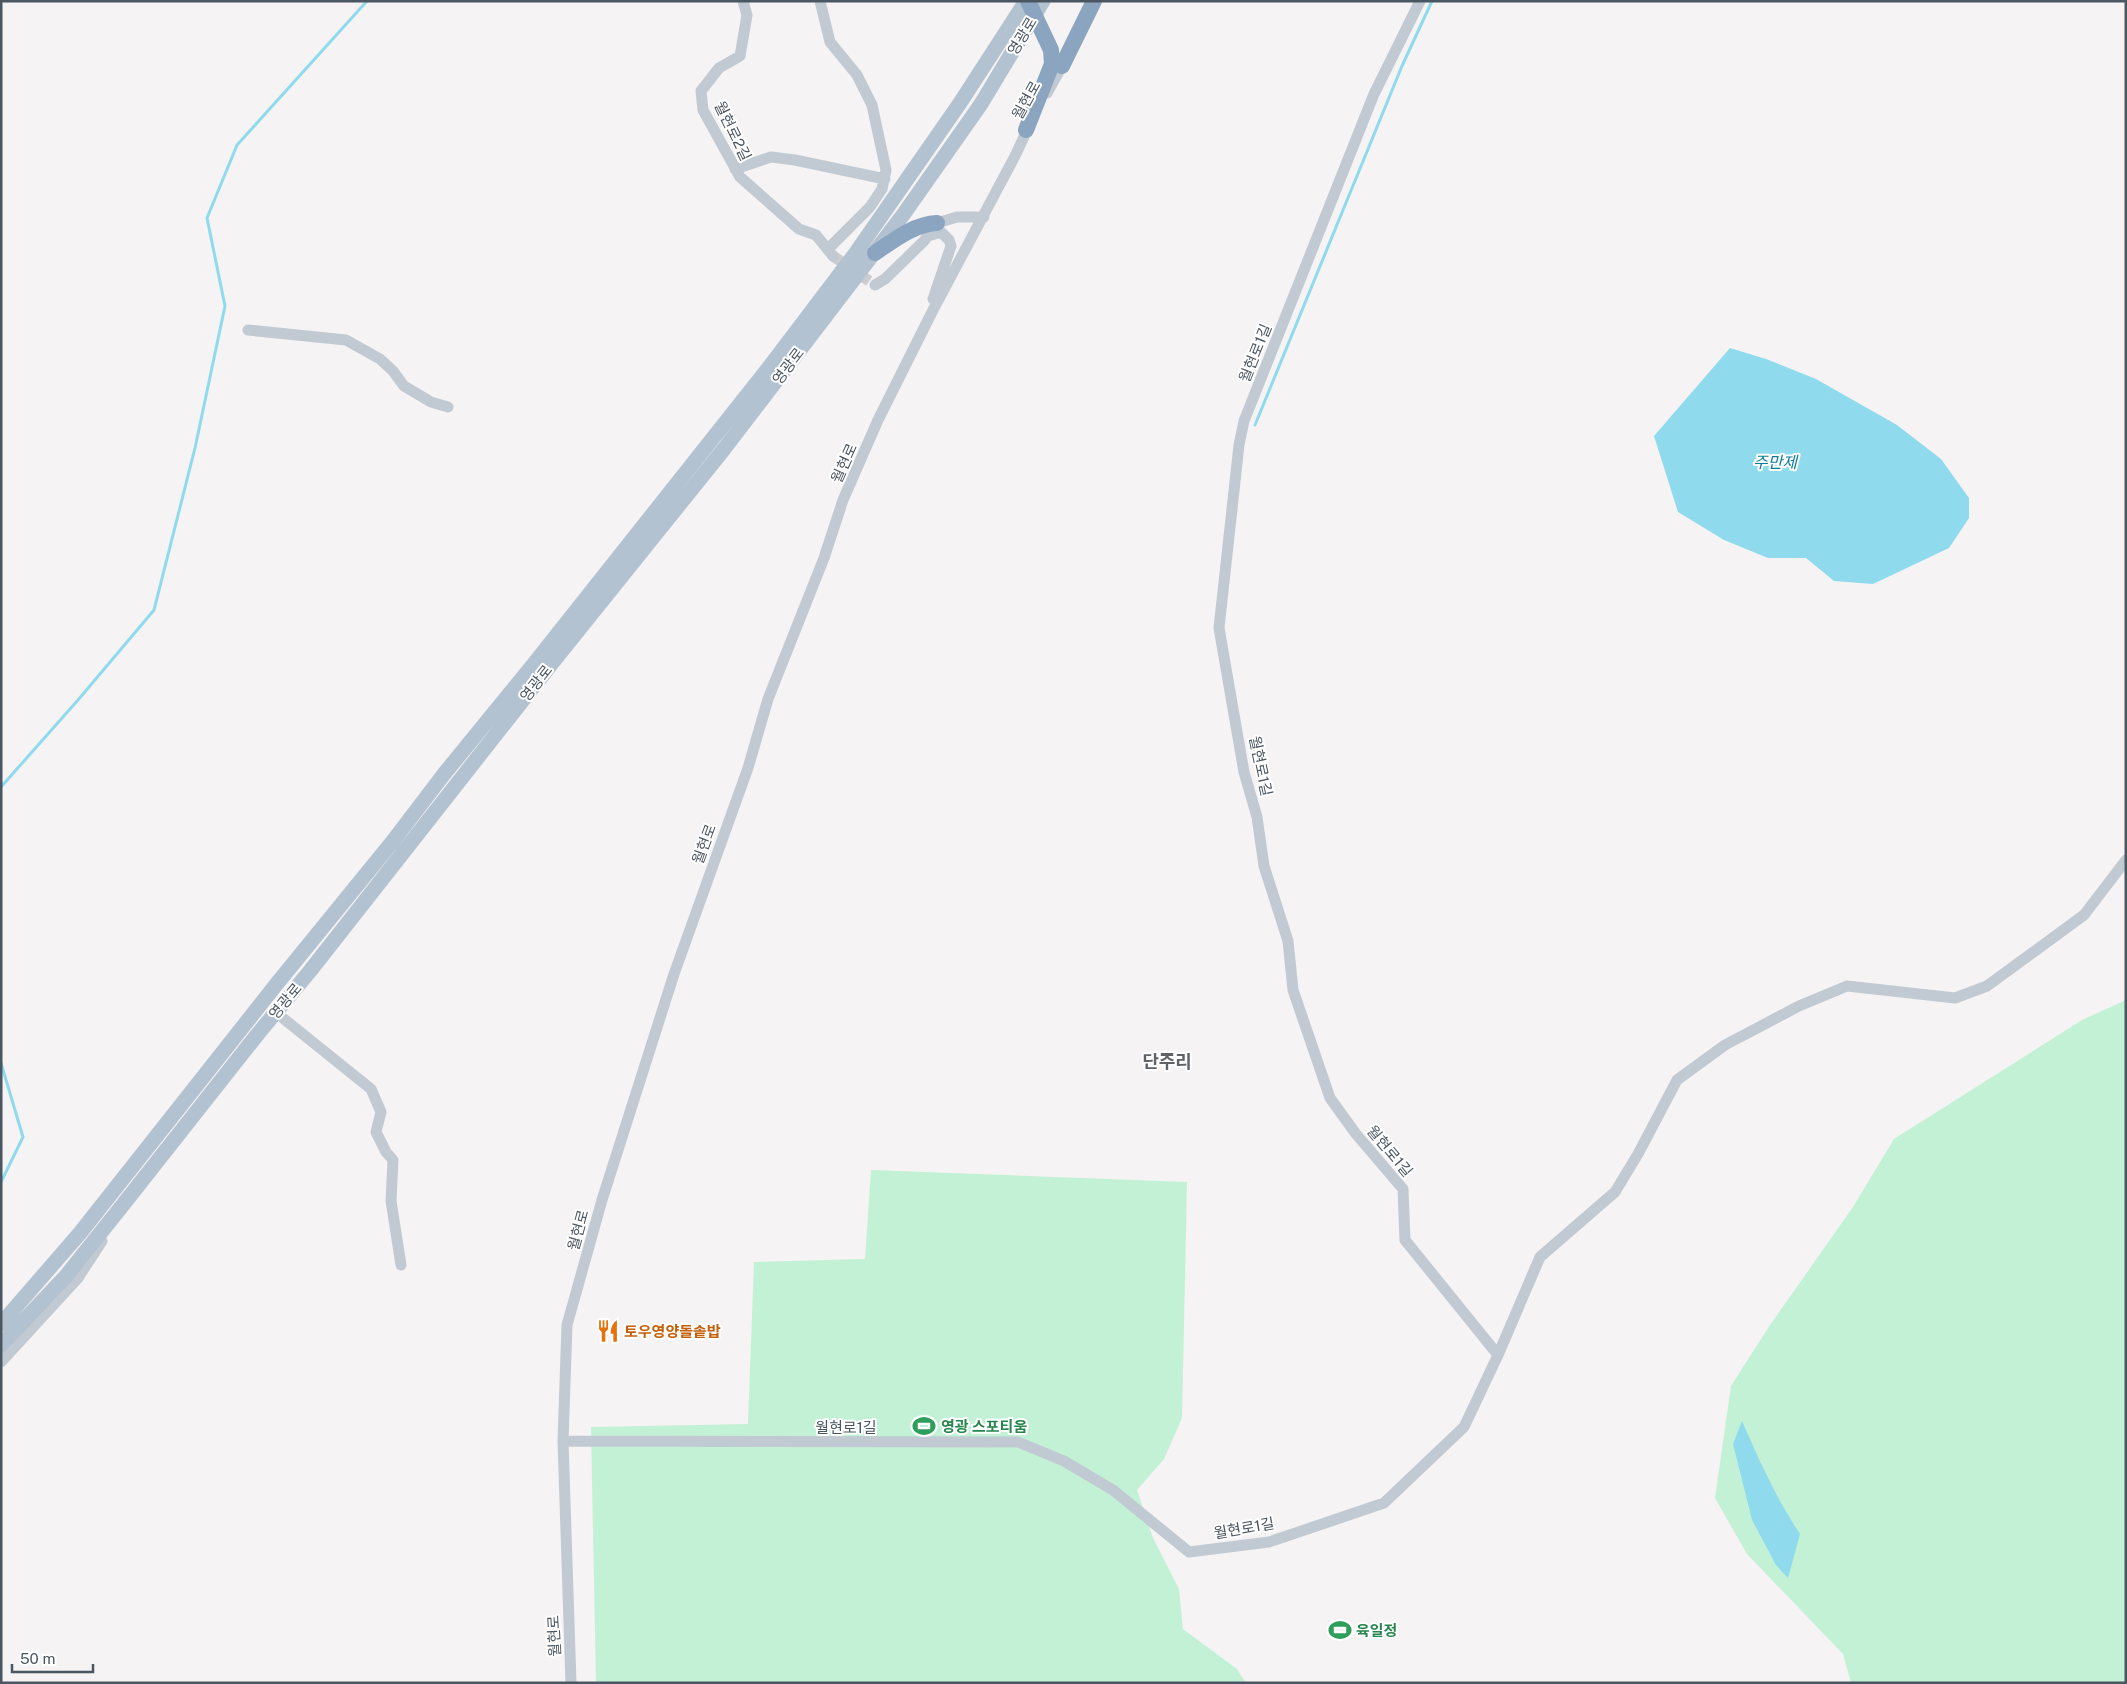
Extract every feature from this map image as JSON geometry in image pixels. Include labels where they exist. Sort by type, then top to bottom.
[{"type":"highway","points":[[1026,130],[1052,64],[1052,50],[1027,1]]},
{"type":"highway","points":[[1062,66],[1094,1]]},
{"type":"highway","points":[[875,253],[903,234],[929,223],[932,230]]},
{"type":"main road","name":"영광로","points":[[1,1324],[80,1233],[280,979],[370,870],[444,774],[533,665],[772,363],[855,254],[960,103],[1027,1]]},
{"type":"main road","name":"영광로","points":[[1,1345],[66,1276],[310,971],[546,670],[724,449],[875,253],[981,104],[1043,1]]},
{"type":"street","name":"월현로2길","points":[[743,1],[748,15],[740,56],[718,68],[702,91],[703,110],[740,177],[799,228],[816,234],[830,253],[870,207],[882,189],[885,180]]},
{"type":"street","points":[[735,169],[771,157],[795,160],[885,180],[886,170],[872,105],[857,75],[830,42],[820,1]]},
{"type":"street","name":"월현로1길","points":[[563,1441],[1018,1442],[1064,1461],[1113,1490],[1189,1552],[1269,1542],[1384,1503],[1464,1427],[1498,1355],[1405,1240],[1403,1189],[1356,1134],[1330,1098],[1293,990],[1288,941],[1264,866],[1257,817],[1244,772],[1219,628],[1238,445],[1244,421],[1374,94],[1420,1]]},
{"type":"street","name":"월현로","points":[[571,1683],[563,1441],[567,1325],[602,1200],[674,974],[748,768],[768,699],[824,558],[843,500],[878,420],[984,217],[1026,130],[1062,66]]},
{"type":"street","points":[[875,285],[885,279],[932,230],[957,217],[984,217]]},
{"type":"street","points":[[916,345],[951,246],[949,240],[941,232],[932,230]]},
{"type":"street","points":[[248,330],[346,340],[380,359],[393,371],[404,386],[431,402],[448,407]]},
{"type":"street","points":[[1498,1355],[1540,1257],[1614,1192],[1638,1154],[1677,1080],[1725,1045],[1798,1006],[1846,986],[1955,998],[1987,986],[2084,915],[2126,860]]},
{"type":"street","points":[[284,1019],[371,1089],[381,1112],[376,1132],[386,1152],[393,1160],[391,1200],[401,1265]]},
{"type":"street","points":[[1,1362],[78,1278],[150,1170]]},
{"type":"green space","points":[[2126,1000],[2126,1683],[1851,1683],[1843,1654],[1747,1554],[1715,1498],[1731,1386],[1770,1325],[1853,1207],[1894,1139],[2082,1020]]},
{"type":"green space","name":"영광 스포티움","points":[[871,1170],[1187,1182],[1182,1418],[1164,1459],[1137,1490],[1153,1538],[1179,1589],[1183,1629],[1237,1669],[1246,1683],[596,1683],[591,1427],[748,1424],[754,1262],[865,1259]]},
{"type":"water","name":"주만제","points":[[1730,348],[1766,359],[1816,379],[1897,425],[1941,459],[1969,498],[1969,518],[1949,548],[1873,584],[1834,581],[1806,558],[1768,558],[1724,540],[1678,512],[1654,436]]},
{"type":"water","points":[[1742,1421],[1761,1464],[1800,1534],[1788,1578],[1776,1565],[1752,1520],[1733,1444]]},
{"type":"waterway","points":[[1,787],[154,610],[195,448],[225,306],[207,218],[237,145],[367,1]]},
{"type":"waterway","points":[[1255,425],[1402,66],[1432,1]]},
{"type":"waterway","points":[[1,1063],[23,1137],[1,1182]]},
{"type":"tunnel","points":[[833,256],[875,285]]},
{"type":"place","name":"토우영양돌솥밥","points":[[608,1331]]},
{"type":"place","name":"영광 스포티움","points":[[924,1426]]},
{"type":"place","name":"육일정","points":[[1340,1630]]},
{"type":"district","name":"단주리","points":[[1167,1061]]}]
